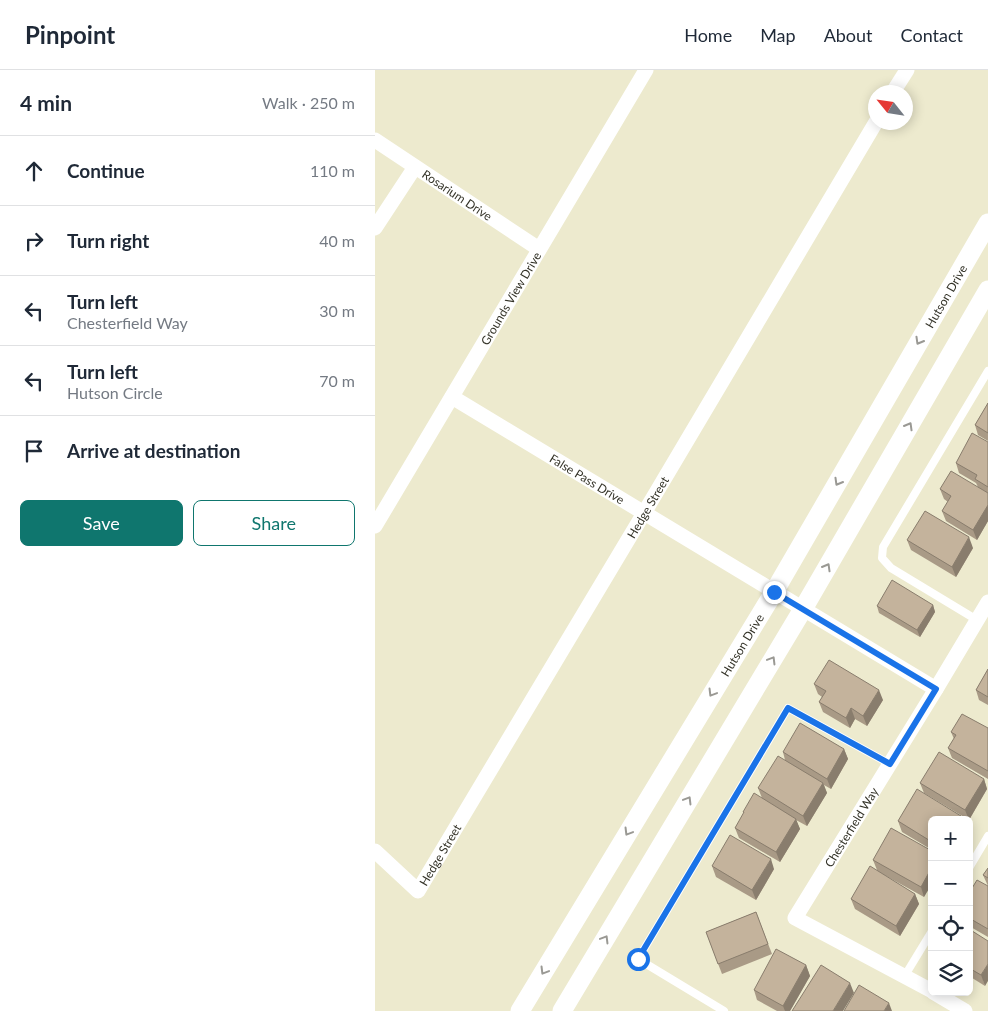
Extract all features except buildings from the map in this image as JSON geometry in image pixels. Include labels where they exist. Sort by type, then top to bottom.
[{"type":"street","name":"Grounds View Drive","points":[[375,526],[646,70]]},
{"type":"street","points":[[897,85],[907,70]]},
{"type":"street","name":"Hedge Street","points":[[375,851],[418,891],[871,130]]},
{"type":"street","name":"Rosarium Drive","points":[[375,140],[539,249]]},
{"type":"street","points":[[375,228],[415,167]]},
{"type":"street","name":"Hutson Drive","points":[[520,1011],[774,592],[988,224]]},
{"type":"street","points":[[562,1011],[803,609],[988,290]]},
{"type":"street","name":"False Pass Drive","points":[[452,397],[936,689]]},
{"type":"street","name":"Chesterfield Way","points":[[928,989],[795,918],[988,602]]},
{"type":"street","name":"Chesterfield Way","points":[[940,996],[965,1011]]},
{"type":"lane","points":[[977,620],[891,568],[882,558],[883,547],[988,372]]},
{"type":"lane","points":[[724,1011],[638,959],[788,708],[890,764]]},
{"type":"lane","points":[[973,861],[988,836]]},
{"type":"lane","points":[[904,977],[928,938]]},
{"type":"route","points":[[638,959],[788,708],[890,764],[936,689],[774,592]]}]
